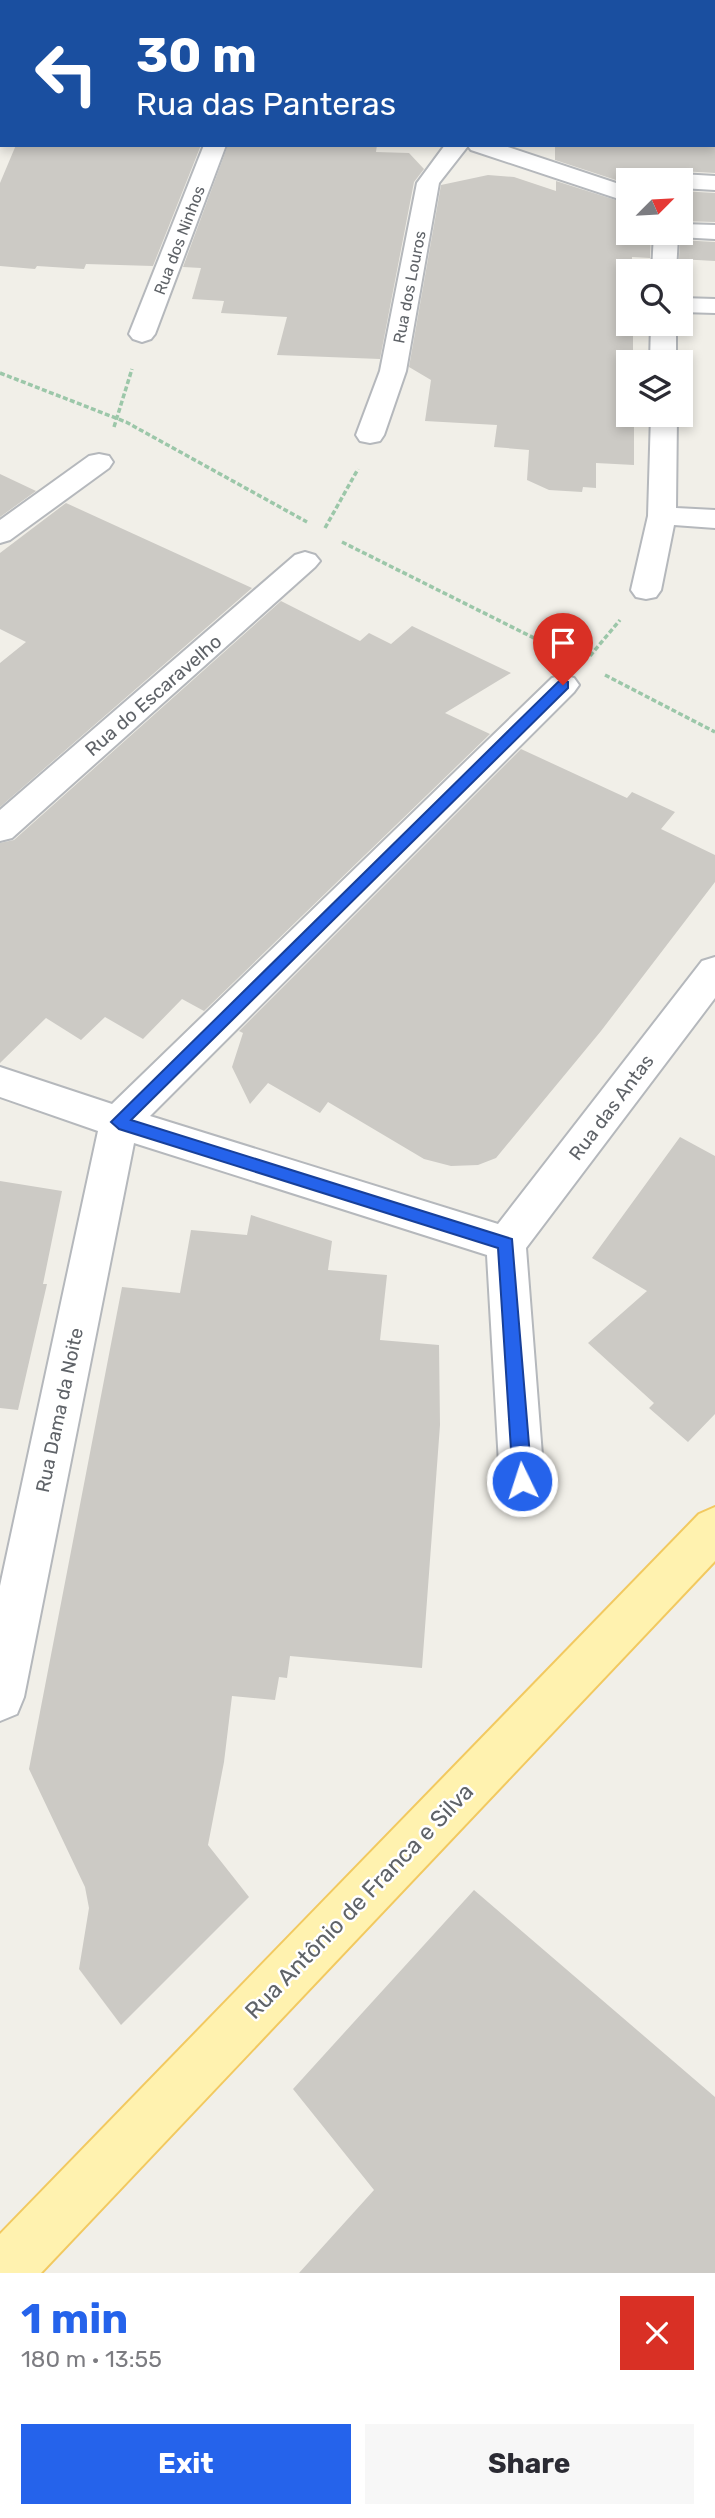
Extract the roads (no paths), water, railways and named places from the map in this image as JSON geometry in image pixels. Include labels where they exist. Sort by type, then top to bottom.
[{"type":"main road","name":"Rua Antônio de Franca e Silva","points":[[2,2273],[715,1529]]},
{"type":"street","name":"Rua dos Ninhos","points":[[142,334],[214,147]]},
{"type":"street","name":"Rua dos Louros","points":[[370,435],[393,371],[428,183],[443,160],[456,147]]},
{"type":"street","points":[[485,147],[616,189]]},
{"type":"street","points":[[693,182],[715,183]]},
{"type":"street","points":[[693,231],[715,232]]},
{"type":"street","points":[[693,305],[715,306]]},
{"type":"street","points":[[646,590],[662,516],[664,427]]},
{"type":"street","points":[[0,534],[99,462]]},
{"type":"street","points":[[662,516],[715,519]]},
{"type":"street","name":"Rua do Escaravelho","points":[[0,829],[305,561]]},
{"type":"street","points":[[119,1122],[573,674]]},
{"type":"street","name":"Rua das Antas","points":[[506,1244],[715,971]]},
{"type":"street","points":[[0,1082],[506,1244],[522,1481]]},
{"type":"street","name":"Rua Dama da Noite","points":[[0,1697],[119,1122]]}]
